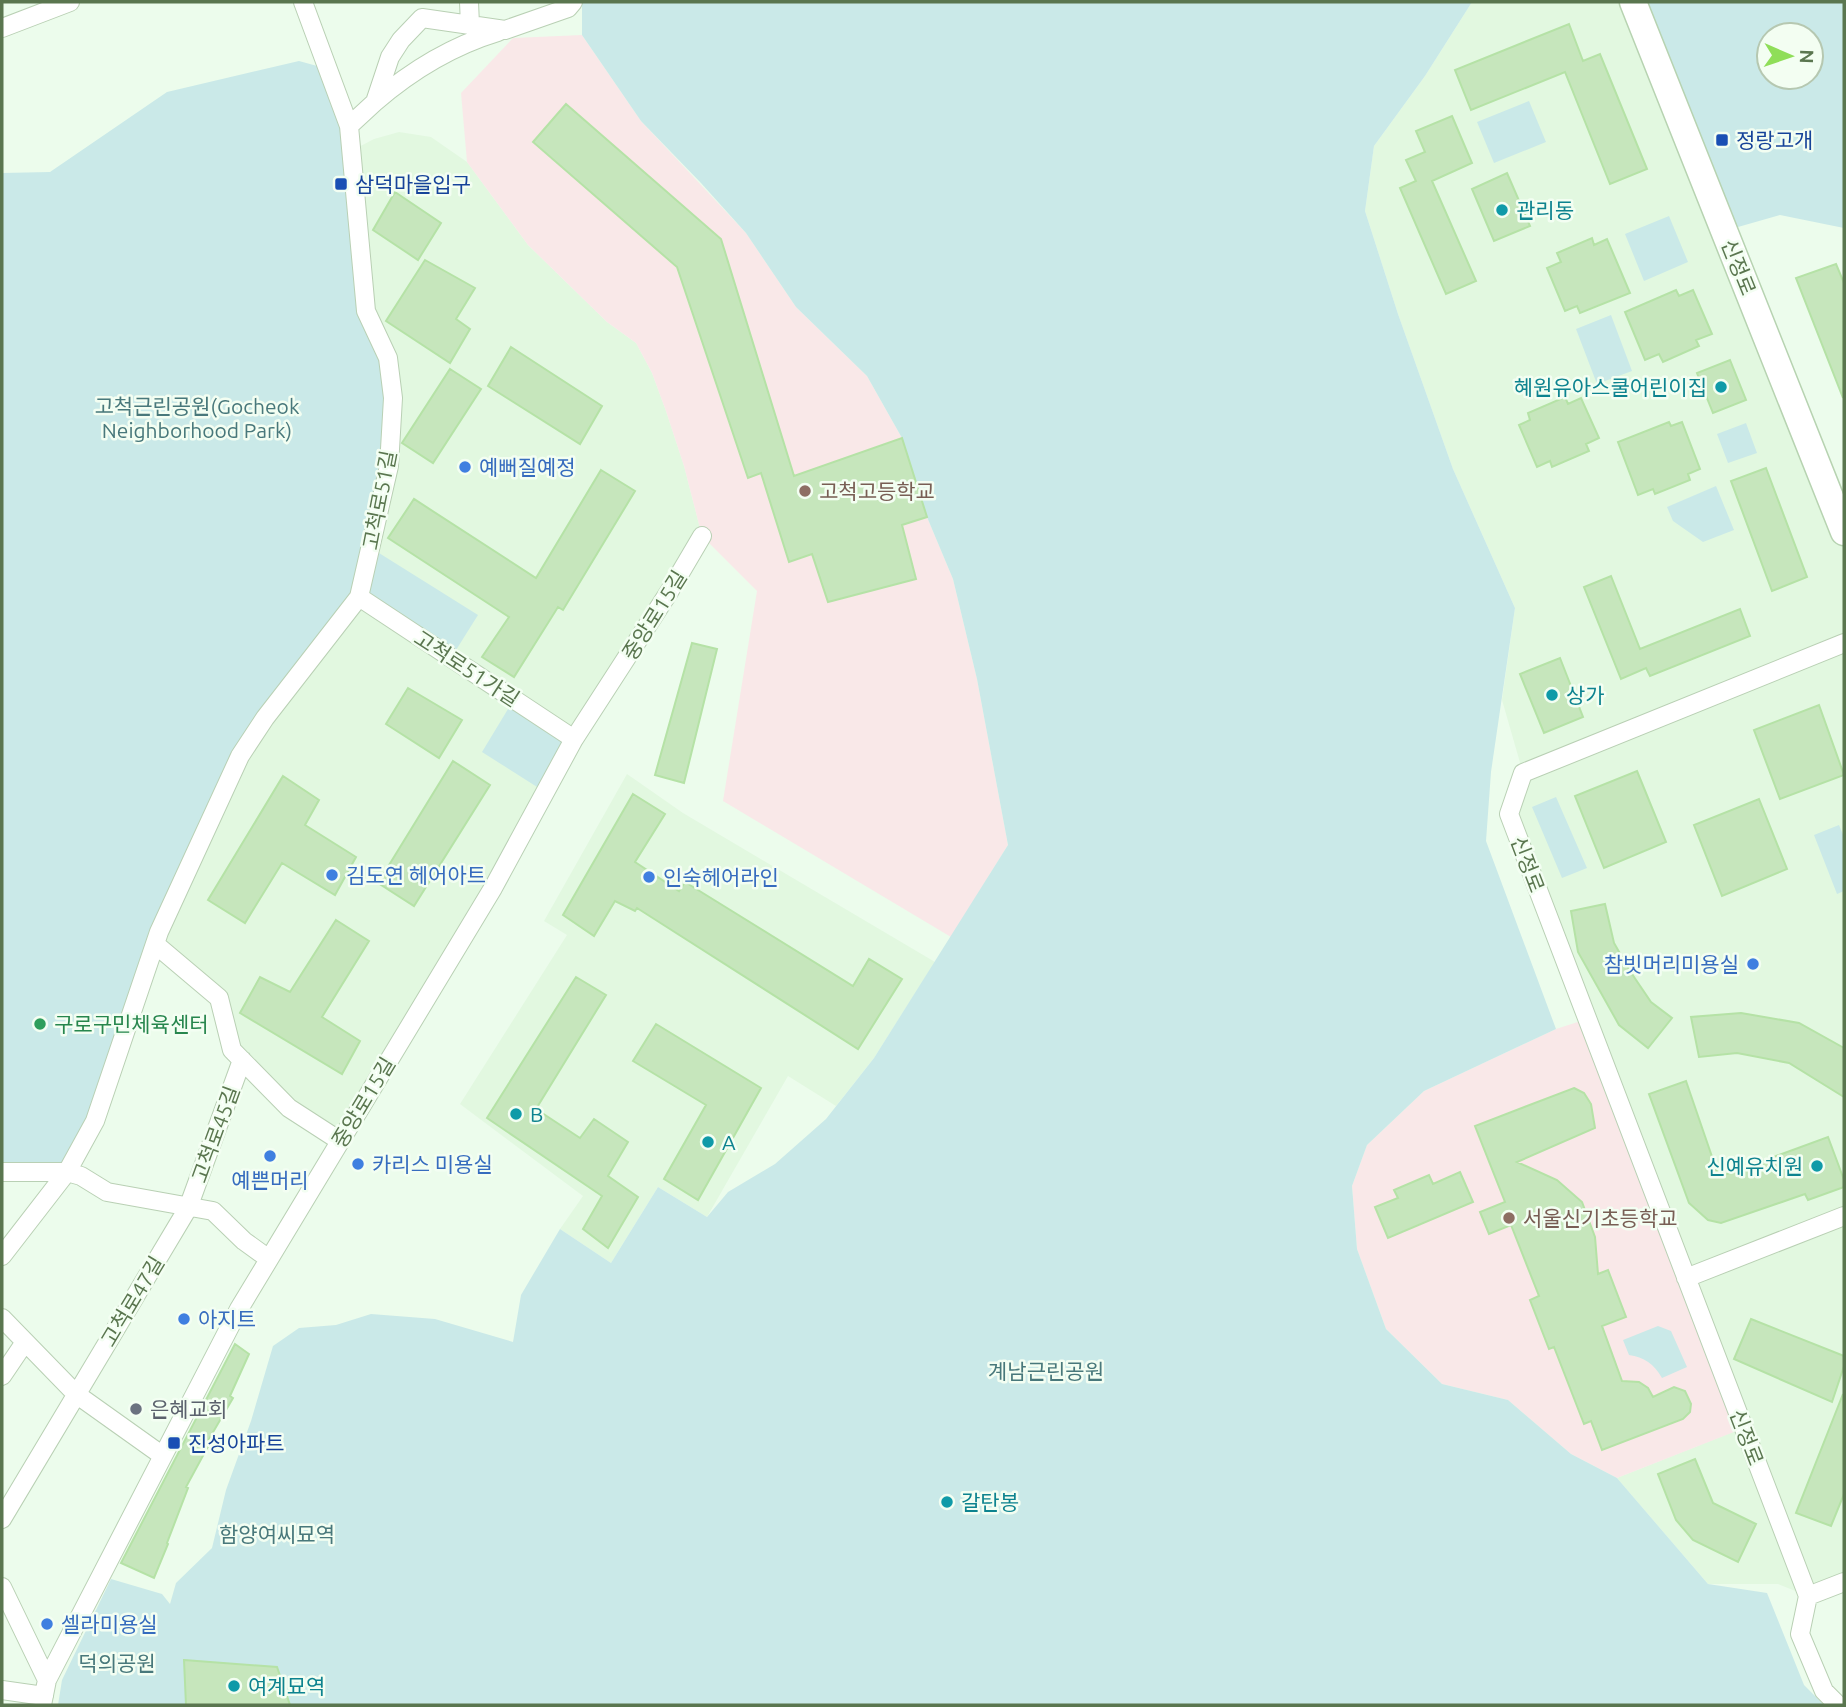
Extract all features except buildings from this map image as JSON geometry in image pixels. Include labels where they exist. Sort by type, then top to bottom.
[{"type":"main road","name":"신정로","points":[[1633,2],[1844,533]]},
{"type":"street","points":[[2,27],[69,2]]},
{"type":"street","name":"고척로51길","points":[[2,1256],[68,1172],[95,1121],[155,944],[240,756],[265,718],[359,597],[389,466],[393,398],[388,358],[366,311],[349,126],[303,2]]},
{"type":"street","points":[[469,2],[470,25]]},
{"type":"street","points":[[349,126],[397,83],[457,47],[568,8],[573,2]]},
{"type":"street","points":[[375,102],[390,57],[419,10],[470,25],[505,30]]},
{"type":"street","name":"중앙로15길","points":[[44,1694],[239,1309],[493,888],[575,739],[702,536]]},
{"type":"street","name":"고척로51가길","points":[[359,597],[575,739]]},
{"type":"street","name":"신정로","points":[[1808,1597],[1509,814],[1523,773],[1844,643]]},
{"type":"street","points":[[155,944],[219,998],[232,1050],[289,1108],[340,1141]]},
{"type":"street","name":"고척로45길","points":[[188,1208],[242,1060]]},
{"type":"street","name":"고척로45길","points":[[2,1172],[68,1172],[81,1176],[107,1192],[213,1211],[244,1241],[269,1259]]},
{"type":"street","name":"고척로47길","points":[[2,1519],[188,1208]]},
{"type":"street","points":[[1686,1278],[1844,1216]]},
{"type":"street","points":[[2,1318],[76,1394],[163,1456]]},
{"type":"street","points":[[2,1376],[25,1342]]},
{"type":"street","points":[[1838,1705],[1824,1691],[1800,1634],[1808,1597],[1844,1582]]},
{"type":"street","points":[[2,1587],[44,1694],[2,1690]]},
{"type":"shaded area","points":[[1472,2],[1633,2],[1844,532],[1844,1582],[1808,1596],[1778,1584],[1708,1584],[1617,1478],[1743,1428],[1509,814],[1523,773],[1502,700],[1515,608],[1453,469],[1365,211],[1374,146],[1425,76]]},
{"type":"shaded area","name":"고척고등학교","points":[[582,35],[641,121],[746,233],[796,307],[867,376],[902,438],[927,517],[953,579],[977,679],[1008,845],[951,937],[723,801],[757,591],[702,536],[666,411],[652,373],[636,343],[607,322],[528,245],[467,162],[461,93],[513,38]]},
{"type":"shaded area","points":[[399,132],[431,137],[467,162],[528,245],[607,322],[636,343],[652,373],[666,411],[702,536],[340,1141],[232,1050],[219,998],[155,944],[366,311],[351,151],[374,139]]},
{"type":"shaded area","points":[[627,774],[683,813],[935,962],[874,1058],[836,1106],[788,1076],[707,1217],[658,1187],[611,1263],[560,1229],[583,1196],[460,1104],[567,935],[544,921]]},
{"type":"shaded area","name":"서울신기초등학교","points":[[1587,1019],[1744,1428],[1617,1478],[1571,1454],[1508,1400],[1442,1384],[1386,1329],[1357,1249],[1352,1186],[1367,1145],[1424,1091],[1556,1029]]},
{"type":"green space","name":"계남근린공원","points":[[582,2],[1472,2],[1425,76],[1374,146],[1365,211],[1453,469],[1515,608],[1491,772],[1486,841],[1556,1029],[1424,1091],[1367,1145],[1352,1186],[1357,1249],[1386,1329],[1442,1384],[1508,1400],[1571,1454],[1617,1478],[1708,1584],[1767,1593],[1804,1685],[1824,1705],[58,1705],[62,1680],[111,1579],[162,1594],[170,1604],[176,1583],[212,1548],[226,1490],[251,1421],[273,1346],[299,1328],[336,1325],[371,1314],[435,1319],[513,1342],[521,1295],[560,1229],[611,1263],[658,1187],[707,1217],[728,1192],[775,1164],[826,1119],[874,1058],[1008,845],[977,679],[953,579],[927,517],[902,438],[867,376],[796,307],[746,233],[641,121],[582,35]]},
{"type":"green space","points":[[1633,2],[1844,2],[1844,228],[1780,215],[1724,231]]},
{"type":"green space","name":"고척근린공원(Gocheok Neighborhood Park)","points":[[299,61],[328,69],[349,126],[366,311],[393,398],[371,548],[478,615],[451,658],[359,598],[240,756],[67,1172],[2,1172],[2,173],[50,172],[167,92]]},
{"type":"green space","points":[[1529,101],[1546,142],[1494,163],[1477,122]]},
{"type":"green space","points":[[1669,216],[1688,262],[1644,281],[1625,234]]},
{"type":"green space","points":[[1611,315],[1632,371],[1597,384],[1576,329]]},
{"type":"green space","points":[[1746,423],[1757,453],[1728,463],[1717,434]]},
{"type":"green space","points":[[1716,486],[1734,530],[1703,542],[1673,521],[1667,507]]},
{"type":"green space","points":[[514,699],[574,739],[545,792],[482,752]]},
{"type":"green space","points":[[1556,797],[1587,868],[1562,878],[1532,807]]},
{"type":"green space","points":[[1839,825],[1844,837],[1844,891],[1837,894],[1814,835]]},
{"type":"green space","points":[[1658,1326],[1671,1331],[1687,1367],[1662,1378],[1648,1362],[1629,1355],[1623,1340]]},
{"type":"place","name":"정랑고개","points":[[1722,140]]},
{"type":"place","name":"삼덕마을입구","points":[[341,184]]},
{"type":"place","name":"관리동","points":[[1502,210]]},
{"type":"place","name":"혜원유아스쿨어린이집","points":[[1721,387]]},
{"type":"place","name":"예뻐질예정","points":[[465,467]]},
{"type":"place","name":"고척고등학교","points":[[805,491]]},
{"type":"place","name":"상가","points":[[1552,695]]},
{"type":"place","name":"김도연 헤어아트","points":[[332,875]]},
{"type":"place","name":"인숙헤어라인","points":[[649,877]]},
{"type":"place","name":"참빗머리미용실","points":[[1753,964]]},
{"type":"place","name":"구로구민체육센터","points":[[40,1024]]},
{"type":"place","name":"B","points":[[516,1114]]},
{"type":"place","name":"A","points":[[708,1142]]},
{"type":"place","name":"예쁜머리","points":[[270,1156]]},
{"type":"place","name":"카리스 미용실","points":[[358,1164]]},
{"type":"place","name":"신예유치원","points":[[1817,1166]]},
{"type":"place","name":"서울신기초등학교","points":[[1509,1218]]},
{"type":"place","name":"아지트","points":[[184,1319]]},
{"type":"place","name":"은혜교회","points":[[136,1409]]},
{"type":"place","name":"진성아파트","points":[[174,1443]]},
{"type":"place","name":"갈탄봉","points":[[947,1502]]},
{"type":"place","name":"셀라미용실","points":[[47,1624]]},
{"type":"place","name":"여계묘역","points":[[234,1686]]},
{"type":"park label","name":"함양여씨묘역","points":[[277,1534]]},
{"type":"park label","name":"덕의공원","points":[[117,1663]]}]
